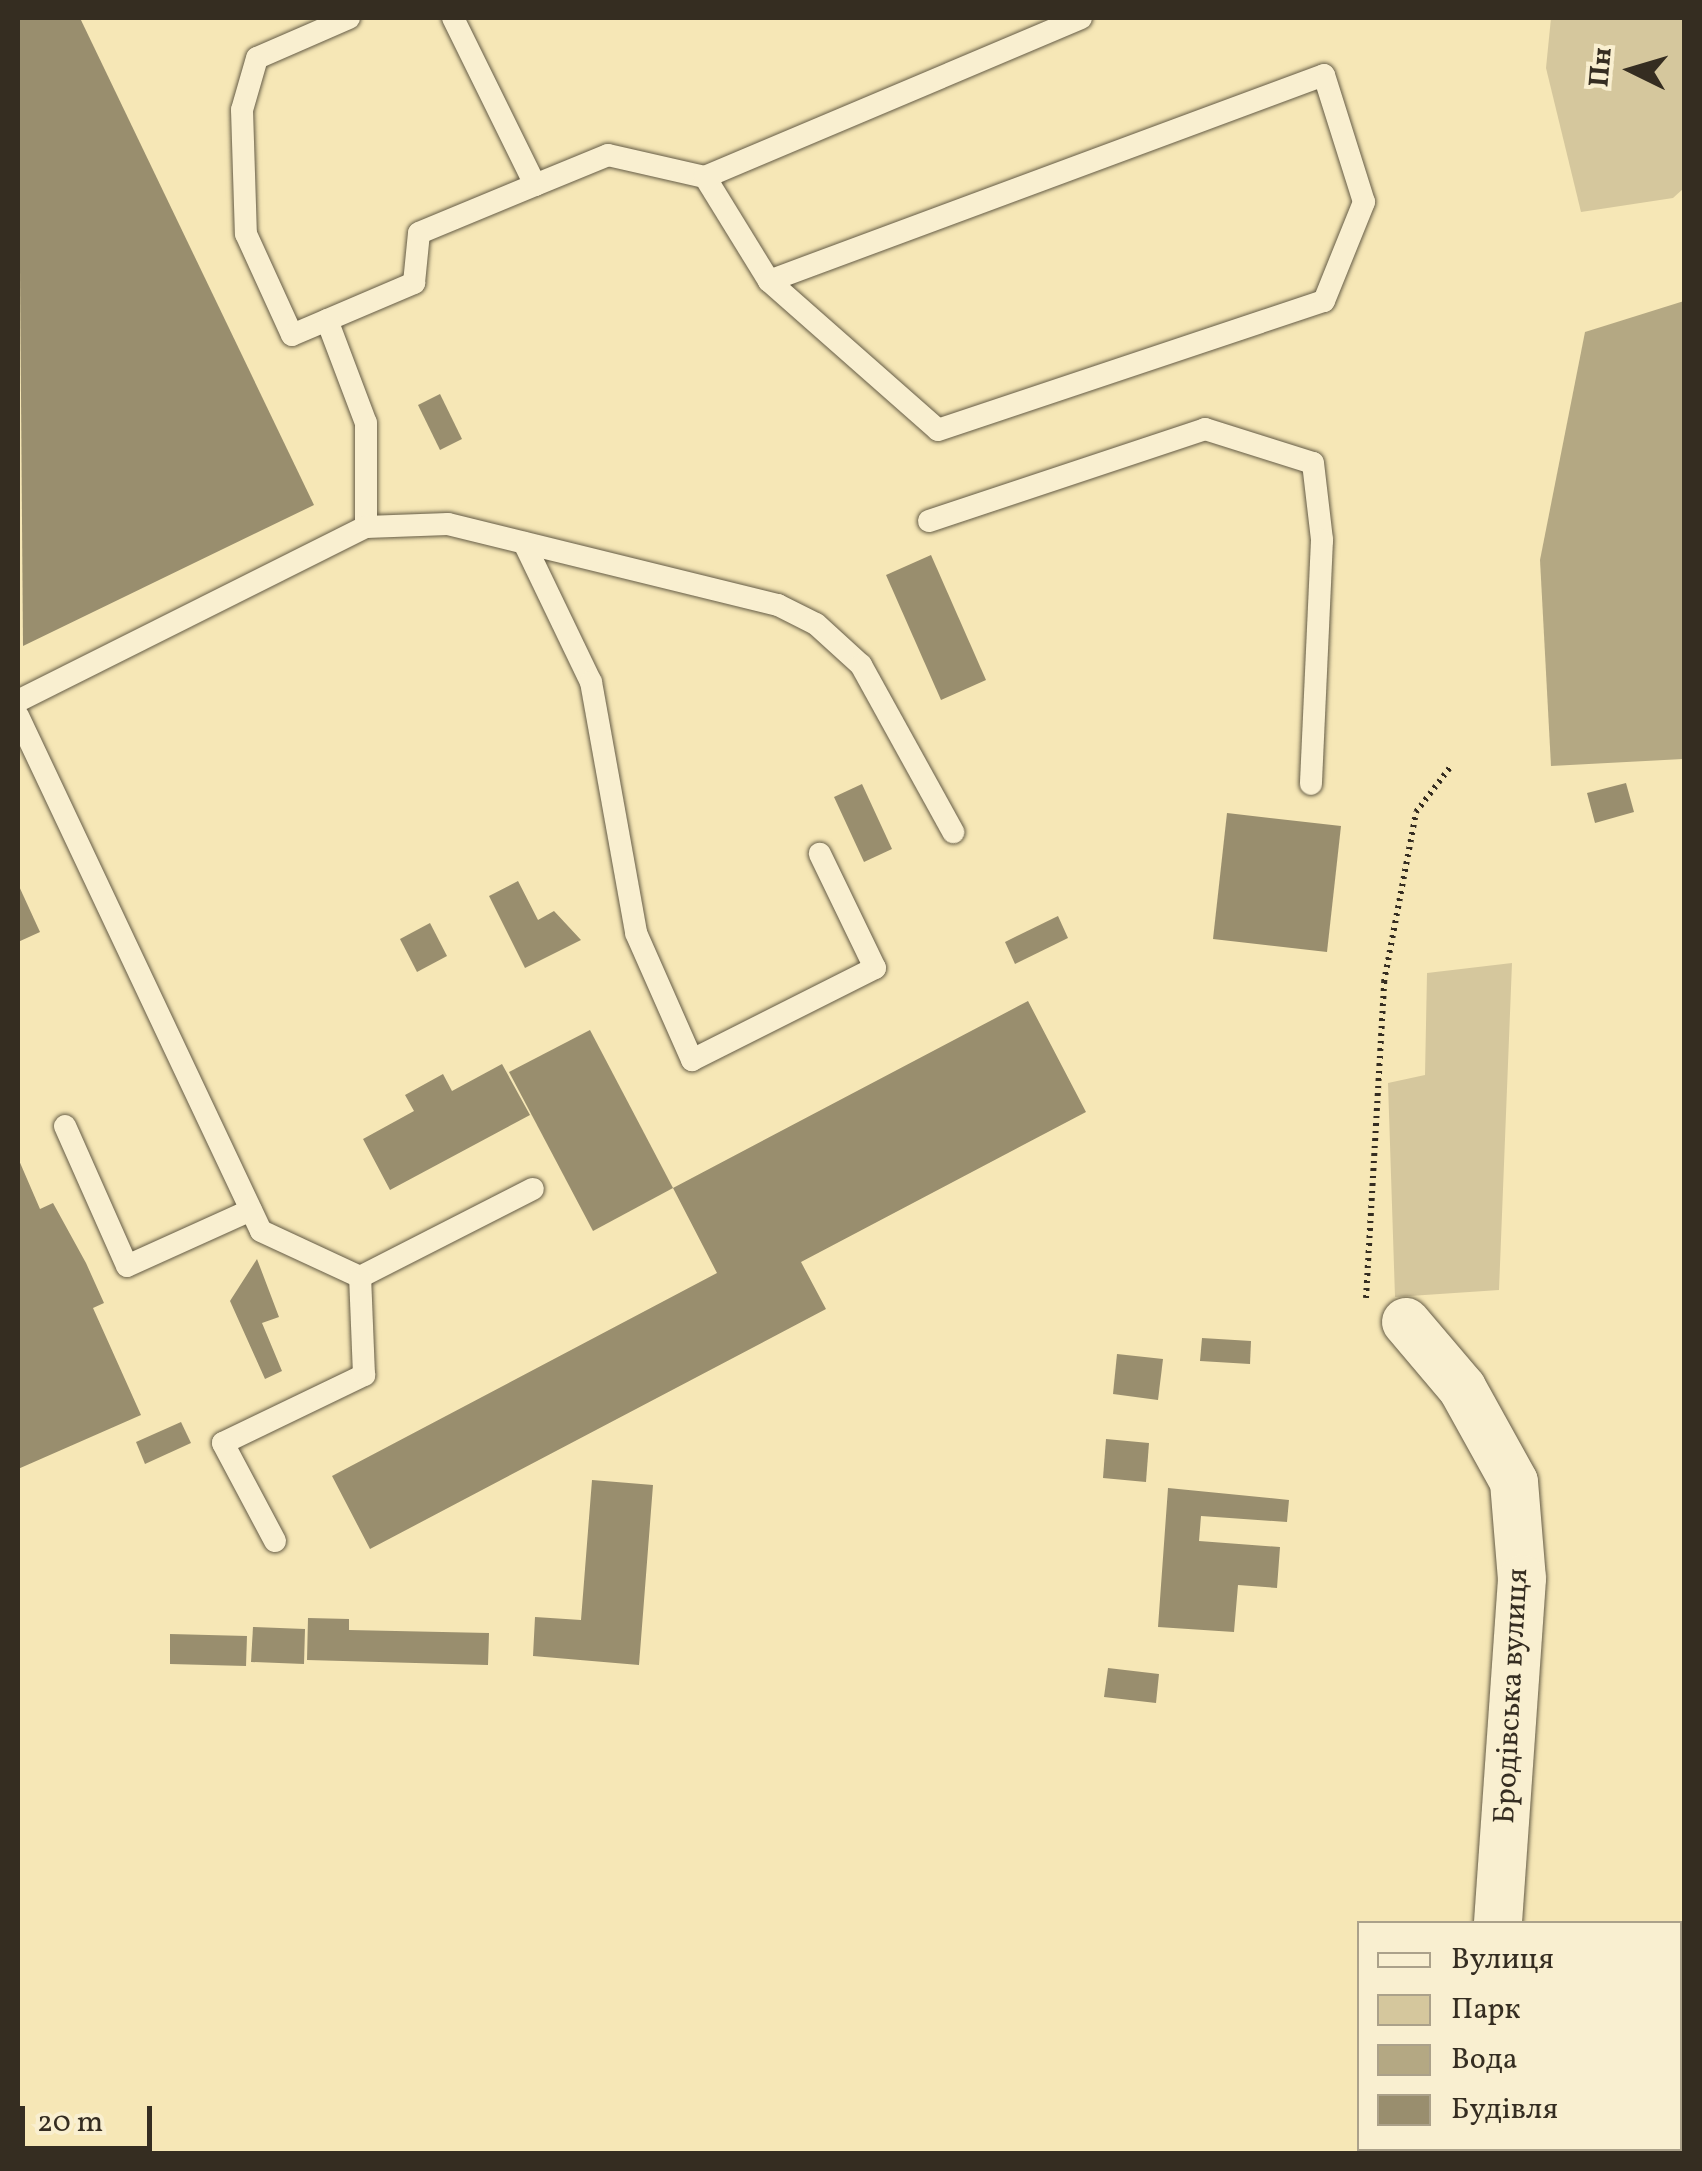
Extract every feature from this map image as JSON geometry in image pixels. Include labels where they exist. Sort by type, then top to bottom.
[{"type":"street","name":"Бродівська вулиця","points":[[1406,1322],[1462,1388],[1514,1482],[1522,1579],[1498,1921]]},
{"type":"lane","points":[[349,18],[257,58],[242,110],[246,234],[292,335],[414,283],[420,233],[608,154],[705,177],[1081,18]]},
{"type":"lane","points":[[453,18],[535,185]]},
{"type":"lane","points":[[705,177],[769,281],[938,430],[1324,301],[1364,202],[1324,76],[769,281]]},
{"type":"lane","points":[[327,320],[366,423],[366,527]]},
{"type":"lane","points":[[929,521],[1205,429],[1313,462],[1322,540],[1311,784]]},
{"type":"lane","points":[[18,701],[366,527],[448,524],[778,604],[816,624],[860,665],[953,832]]},
{"type":"lane","points":[[524,543],[591,682],[636,933],[692,1060],[875,968],[820,854]]},
{"type":"lane","points":[[18,716],[261,1230],[360,1277]]},
{"type":"lane","points":[[65,1126],[128,1266],[252,1210]]},
{"type":"lane","points":[[360,1277],[533,1189]]},
{"type":"lane","points":[[275,1540],[223,1443],[364,1375],[360,1277]]},
{"type":"path","points":[[1406,1322],[1364,1297],[1384,982],[1416,812],[1451,766]]},
{"type":"green space","points":[[1551,18],[1684,18],[1684,188],[1673,198],[1581,212],[1546,68]]},
{"type":"green space","points":[[1512,963],[1499,1290],[1395,1297],[1388,1083],[1425,1075],[1427,973]]},
{"type":"water","points":[[1684,301],[1683,759],[1551,766],[1540,560],[1585,332]]},
{"type":"building","points":[[18,18],[80,18],[314,505],[23,646]]},
{"type":"building","points":[[440,394],[462,439],[440,450],[418,405]]},
{"type":"building","points":[[931,555],[986,680],[941,700],[886,575]]},
{"type":"building","points":[[1626,783],[1634,812],[1595,823],[1587,793]]},
{"type":"building","points":[[862,784],[892,849],[864,862],[834,797]]},
{"type":"building","points":[[1227,813],[1341,826],[1327,952],[1213,939]]},
{"type":"building","points":[[518,881],[538,920],[554,911],[581,940],[525,968],[489,896]]},
{"type":"building","points":[[18,884],[40,932],[18,942]]},
{"type":"building","points":[[1058,916],[1068,938],[1015,964],[1005,942]]},
{"type":"building","points":[[430,923],[447,956],[417,972],[400,939]]},
{"type":"building","points":[[1028,1001],[1086,1112],[801,1262],[826,1309],[370,1549],[332,1476],[717,1273],[673,1188]]},
{"type":"building","points":[[590,1030],[673,1188],[593,1231],[509,1072]]},
{"type":"building","points":[[502,1064],[530,1115],[390,1190],[363,1139],[414,1111],[405,1095],[443,1074],[452,1091]]},
{"type":"building","points":[[18,1158],[40,1209],[53,1203],[86,1263],[104,1303],[93,1308],[141,1415],[18,1469]]},
{"type":"building","points":[[257,1259],[279,1317],[262,1323],[282,1371],[265,1379],[230,1301]]},
{"type":"building","points":[[1202,1338],[1251,1341],[1250,1364],[1200,1361]]},
{"type":"building","points":[[1117,1354],[1163,1359],[1158,1400],[1113,1394]]},
{"type":"building","points":[[181,1422],[191,1443],[145,1464],[136,1442]]},
{"type":"building","points":[[1106,1439],[1149,1443],[1146,1482],[1103,1478]]},
{"type":"building","points":[[592,1480],[653,1485],[639,1665],[533,1656],[535,1617],[581,1620]]},
{"type":"building","points":[[1168,1488],[1289,1500],[1287,1522],[1201,1516],[1199,1541],[1280,1547],[1277,1588],[1238,1585],[1234,1632],[1158,1627]]},
{"type":"building","points":[[308,1618],[349,1619],[349,1630],[489,1633],[488,1665],[307,1660]]},
{"type":"building","points":[[253,1627],[305,1629],[304,1664],[251,1662]]},
{"type":"building","points":[[170,1634],[247,1636],[246,1666],[170,1664]]},
{"type":"building","points":[[1108,1668],[1159,1674],[1156,1703],[1104,1697]]}]
